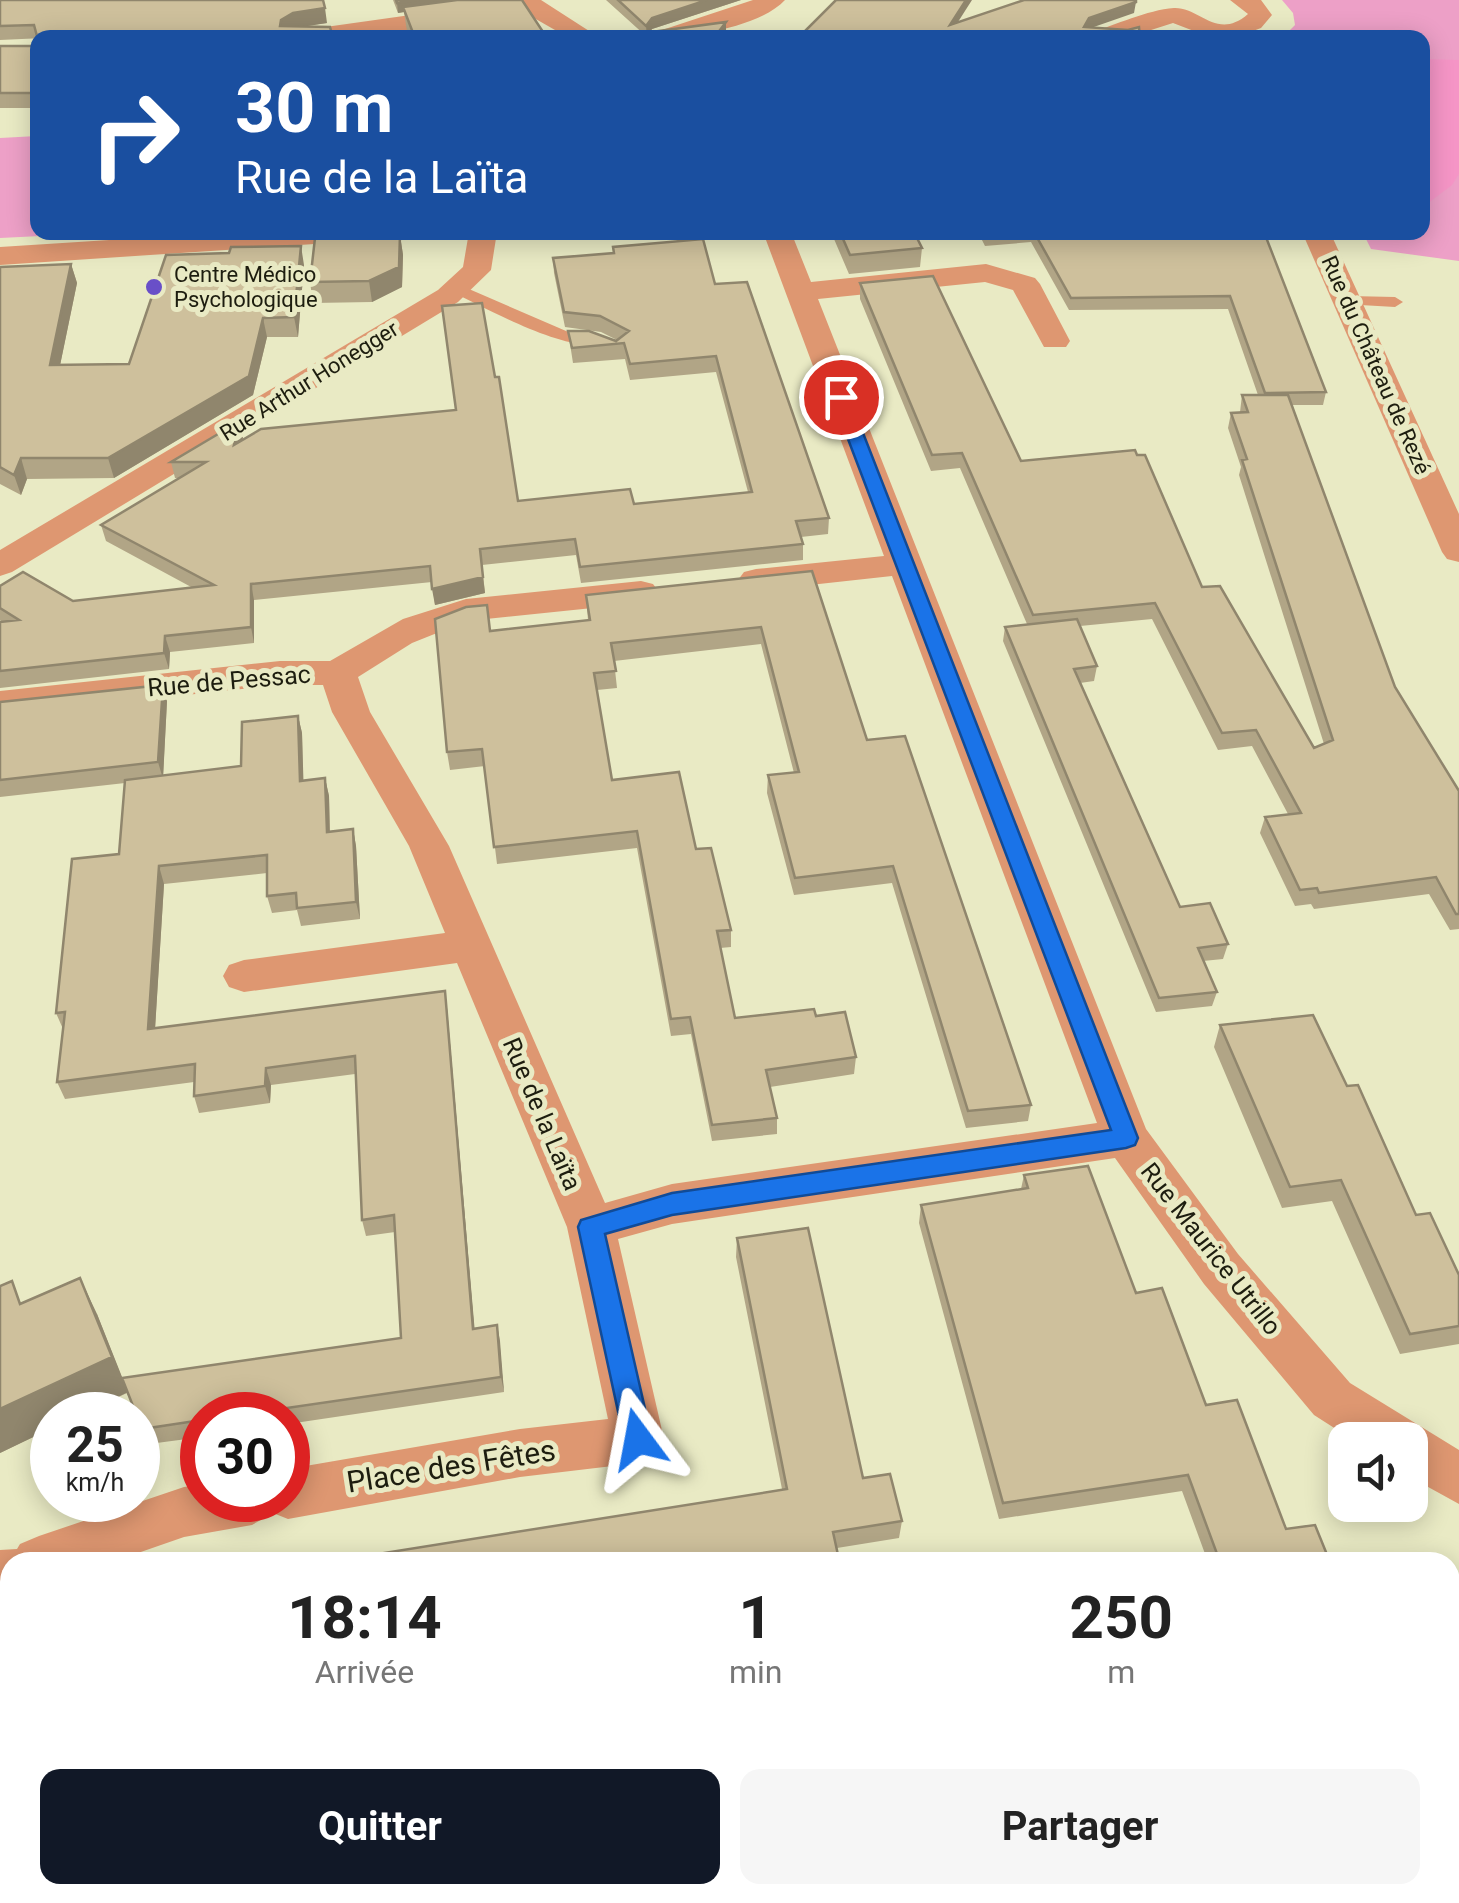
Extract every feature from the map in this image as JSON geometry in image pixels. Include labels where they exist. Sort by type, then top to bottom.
[{"type":"street","points":[[689,30],[773,0]]},
{"type":"street","points":[[1240,30],[1259,19],[1258,10],[1242,0]]},
{"type":"street","points":[[350,30],[530,3],[575,30]]},
{"type":"street","points":[[1119,30],[1179,7],[1197,26],[1214,30]]},
{"type":"street","points":[[0,256],[250,240]]},
{"type":"street","name":"Rue Arthur Honegger","points":[[0,565],[456,289],[476,270],[482,240]]},
{"type":"street","name":"Rue Maurice Utrillo","points":[[781,240],[1126,1138],[1220,1269],[1332,1399],[1369,1422]]},
{"type":"street","name":"Rue du Château de Rezé","points":[[1320,240],[1459,552]]},
{"type":"street","points":[[800,292],[986,273],[1024,284],[1055,342]]},
{"type":"street","points":[[714,584],[904,564]]},
{"type":"street","points":[[338,674],[366,653],[440,616],[676,588]]},
{"type":"street","name":"Rue de Pessac","points":[[0,704],[280,672],[338,674]]},
{"type":"street","name":"Rue de la Laïta","points":[[338,674],[351,712],[429,846],[590,1227]]},
{"type":"street","points":[[244,976],[474,945]]},
{"type":"street","points":[[590,1227],[672,1204],[1126,1138]]},
{"type":"street","name":"Place des Fêtes","points":[[310,1490],[520,1453],[638,1439],[590,1227]]},
{"type":"street","points":[[1428,1460],[1459,1480]]},
{"type":"street","points":[[68,1552],[180,1513]]},
{"type":"lane","points":[[456,289],[570,339],[593,338],[618,348]]},
{"type":"lane","points":[[1349,301],[1396,302]]},
{"type":"shaded area","points":[[1282,0],[1459,0],[1459,261],[1371,249],[1366,240],[1430,240],[1430,30],[1290,30],[1295,25],[1293,13]]},
{"type":"shaded area","points":[[1430,59],[1459,60],[1459,174],[1452,185],[1430,202]]},
{"type":"shaded area","points":[[30,136],[30,237],[0,238],[0,138]]},
{"type":"building","points":[[0,0],[323,0],[325,8],[293,13],[281,20],[280,26],[331,30],[35,30],[34,25],[0,26]]},
{"type":"building","points":[[457,0],[522,0],[542,30],[412,30],[403,7]]},
{"type":"building","points":[[618,0],[707,0],[652,18],[646,26]]},
{"type":"building","points":[[836,0],[966,0],[950,25],[1024,0],[1136,0],[1089,18],[1084,27],[1128,30],[806,30]]},
{"type":"building","points":[[726,22],[720,30],[667,30]]},
{"type":"building","points":[[0,46],[30,46],[30,93],[0,93]]},
{"type":"building","points":[[315,240],[400,240],[399,267],[369,281],[310,282]]},
{"type":"building","points":[[703,240],[715,284],[747,282],[829,518],[796,521],[803,544],[580,567],[575,539],[480,549],[483,577],[432,589],[430,566],[251,584],[251,627],[165,636],[164,653],[0,671],[0,622],[19,620],[0,608],[0,586],[23,572],[73,601],[214,585],[101,525],[206,462],[171,462],[240,421],[234,445],[261,429],[456,410],[442,306],[482,303],[495,377],[499,377],[518,501],[630,489],[634,504],[752,492],[716,356],[630,364],[624,343],[572,348],[568,331],[589,331],[616,341],[629,331],[600,316],[564,312],[553,258],[614,253],[613,247]]},
{"type":"building","points":[[843,240],[918,240],[922,248],[850,255]]},
{"type":"building","points":[[1038,240],[1267,240],[1326,392],[1265,393],[1230,296],[1071,298]]},
{"type":"building","points":[[301,246],[294,317],[263,318],[249,376],[108,458],[21,458],[14,475],[0,467],[0,267],[71,264],[50,365],[129,364],[166,255],[229,253],[231,247]]},
{"type":"building","points":[[933,276],[1021,461],[1135,450],[1137,455],[1145,455],[1202,587],[1220,586],[1314,748],[1333,740],[1242,460],[1247,459],[1231,413],[1248,412],[1242,395],[1288,395],[1395,687],[1459,791],[1459,914],[1436,877],[1319,893],[1317,888],[1300,890],[1265,817],[1301,813],[1256,730],[1222,733],[1155,603],[1033,615],[962,453],[932,455],[860,283]]},
{"type":"building","points":[[812,571],[867,740],[905,736],[1031,1105],[968,1111],[893,866],[795,878],[768,775],[799,772],[761,627],[611,643],[616,671],[594,673],[612,780],[679,772],[696,849],[711,848],[731,930],[717,931],[735,1018],[814,1009],[816,1016],[845,1012],[856,1057],[766,1070],[777,1118],[712,1125],[690,1017],[671,1019],[637,831],[494,847],[482,749],[447,752],[435,619],[466,607],[487,605],[490,631],[590,620],[586,595]]},
{"type":"building","points":[[1077,619],[1097,666],[1074,669],[1180,907],[1210,903],[1228,944],[1198,948],[1217,992],[1159,998],[1005,627]]},
{"type":"building","points":[[163,685],[158,762],[0,780],[0,702]]},
{"type":"building","points":[[298,716],[300,781],[325,778],[327,832],[353,829],[356,902],[297,908],[296,893],[267,896],[267,855],[159,866],[148,1029],[445,991],[473,1329],[497,1325],[501,1377],[310,1405],[310,1392],[180,1392],[180,1423],[160,1426],[160,1392],[127,1392],[122,1378],[401,1338],[394,1215],[362,1220],[355,1056],[266,1068],[265,1086],[194,1096],[195,1064],[57,1082],[65,1012],[56,1013],[72,859],[119,854],[125,780],[241,766],[242,722]]},
{"type":"building","points":[[1313,1015],[1347,1086],[1358,1085],[1416,1215],[1430,1213],[1459,1275],[1459,1326],[1410,1334],[1341,1180],[1290,1187],[1220,1025]]},
{"type":"building","points":[[1088,1166],[1136,1293],[1162,1288],[1206,1405],[1237,1400],[1286,1529],[1315,1525],[1326,1552],[1216,1552],[1188,1475],[1003,1503],[921,1205],[1028,1188],[1024,1175]]},
{"type":"building","points":[[808,1228],[863,1478],[890,1474],[902,1521],[833,1532],[837,1552],[390,1552],[787,1489],[737,1238]]},
{"type":"building","points":[[80,1278],[112,1357],[0,1409],[0,1286],[12,1281],[20,1304]]},
{"type":"place","name":"Centre Médico Psychologique","points":[[154,287]]},
{"type":"route","points":[[638,1439],[590,1227],[672,1204],[1126,1138],[841,397]]}]
